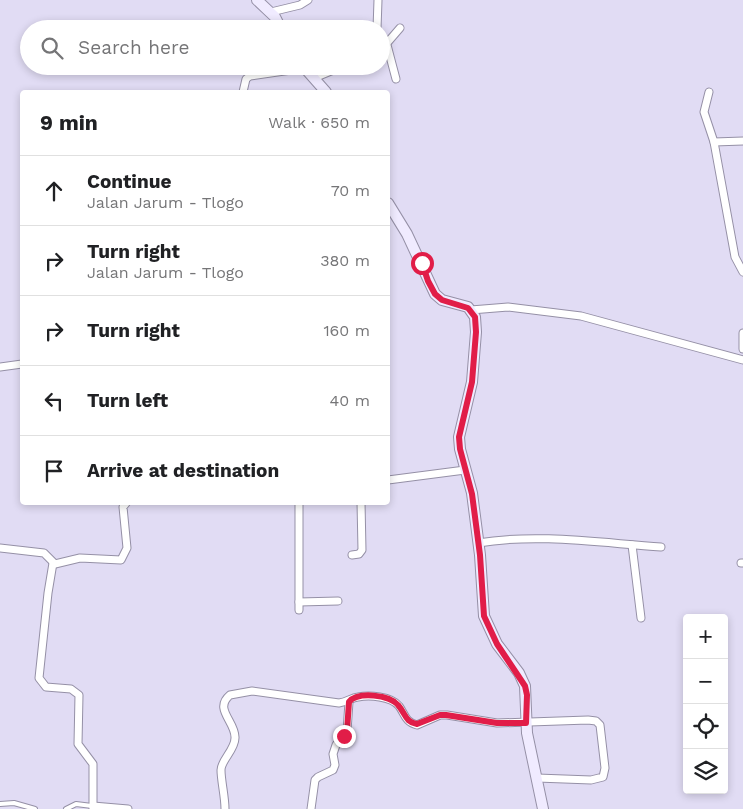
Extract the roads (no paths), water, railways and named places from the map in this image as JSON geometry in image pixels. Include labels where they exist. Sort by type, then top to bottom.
[{"type":"street","points":[[257,0],[271,12],[276,20]]},
{"type":"street","points":[[271,12],[300,5],[308,0]]},
{"type":"street","points":[[377,20],[378,0]]},
{"type":"street","points":[[390,40],[400,28]]},
{"type":"street","points":[[390,63],[396,79]]},
{"type":"street","points":[[243,90],[246,79],[256,75]]},
{"type":"street","points":[[311,75],[324,90]]},
{"type":"street","points":[[314,78],[321,75]]},
{"type":"street","points":[[709,92],[704,112],[714,142],[735,257],[743,272]]},
{"type":"street","points":[[714,142],[743,141]]},
{"type":"street","points":[[390,206],[420,258],[435,294],[442,300],[459,303],[471,310],[475,317],[476,332],[472,382],[459,437],[472,494],[484,616],[497,644],[525,686],[527,695],[526,723],[543,809]]},
{"type":"street","points":[[471,310],[508,307],[581,316],[698,346],[743,360]]},
{"type":"street","points":[[743,333],[743,349]]},
{"type":"street","points":[[0,367],[20,364]]},
{"type":"street","points":[[390,480],[465,470]]},
{"type":"street","points":[[0,548],[44,553],[53,563],[64,564],[80,558],[116,560],[124,558],[127,548],[123,507],[125,505]]},
{"type":"street","points":[[299,505],[299,606],[338,601]]},
{"type":"street","points":[[352,555],[360,554],[362,550],[361,505]]},
{"type":"street","points":[[478,543],[502,540],[566,540],[661,547]]},
{"type":"street","points":[[632,545],[641,618]]},
{"type":"street","points":[[53,563],[39,678],[46,687],[71,689],[79,695],[78,744],[93,764],[93,808],[128,809]]},
{"type":"street","points":[[225,809],[221,770],[230,754],[235,737],[224,711],[224,704],[228,697],[236,693],[252,692],[349,702],[359,696],[375,696],[391,700],[398,705],[406,719],[417,724],[440,715],[446,715],[497,723],[588,720],[596,721],[600,725],[605,768],[603,777],[591,780],[537,778]]},
{"type":"street","points":[[311,809],[315,780],[333,770],[335,765],[333,754],[336,745],[347,731],[349,702]]},
{"type":"lane","points":[[0,804],[14,803],[35,809]]},
{"type":"lane","points":[[66,809],[76,804],[93,808]]}]
